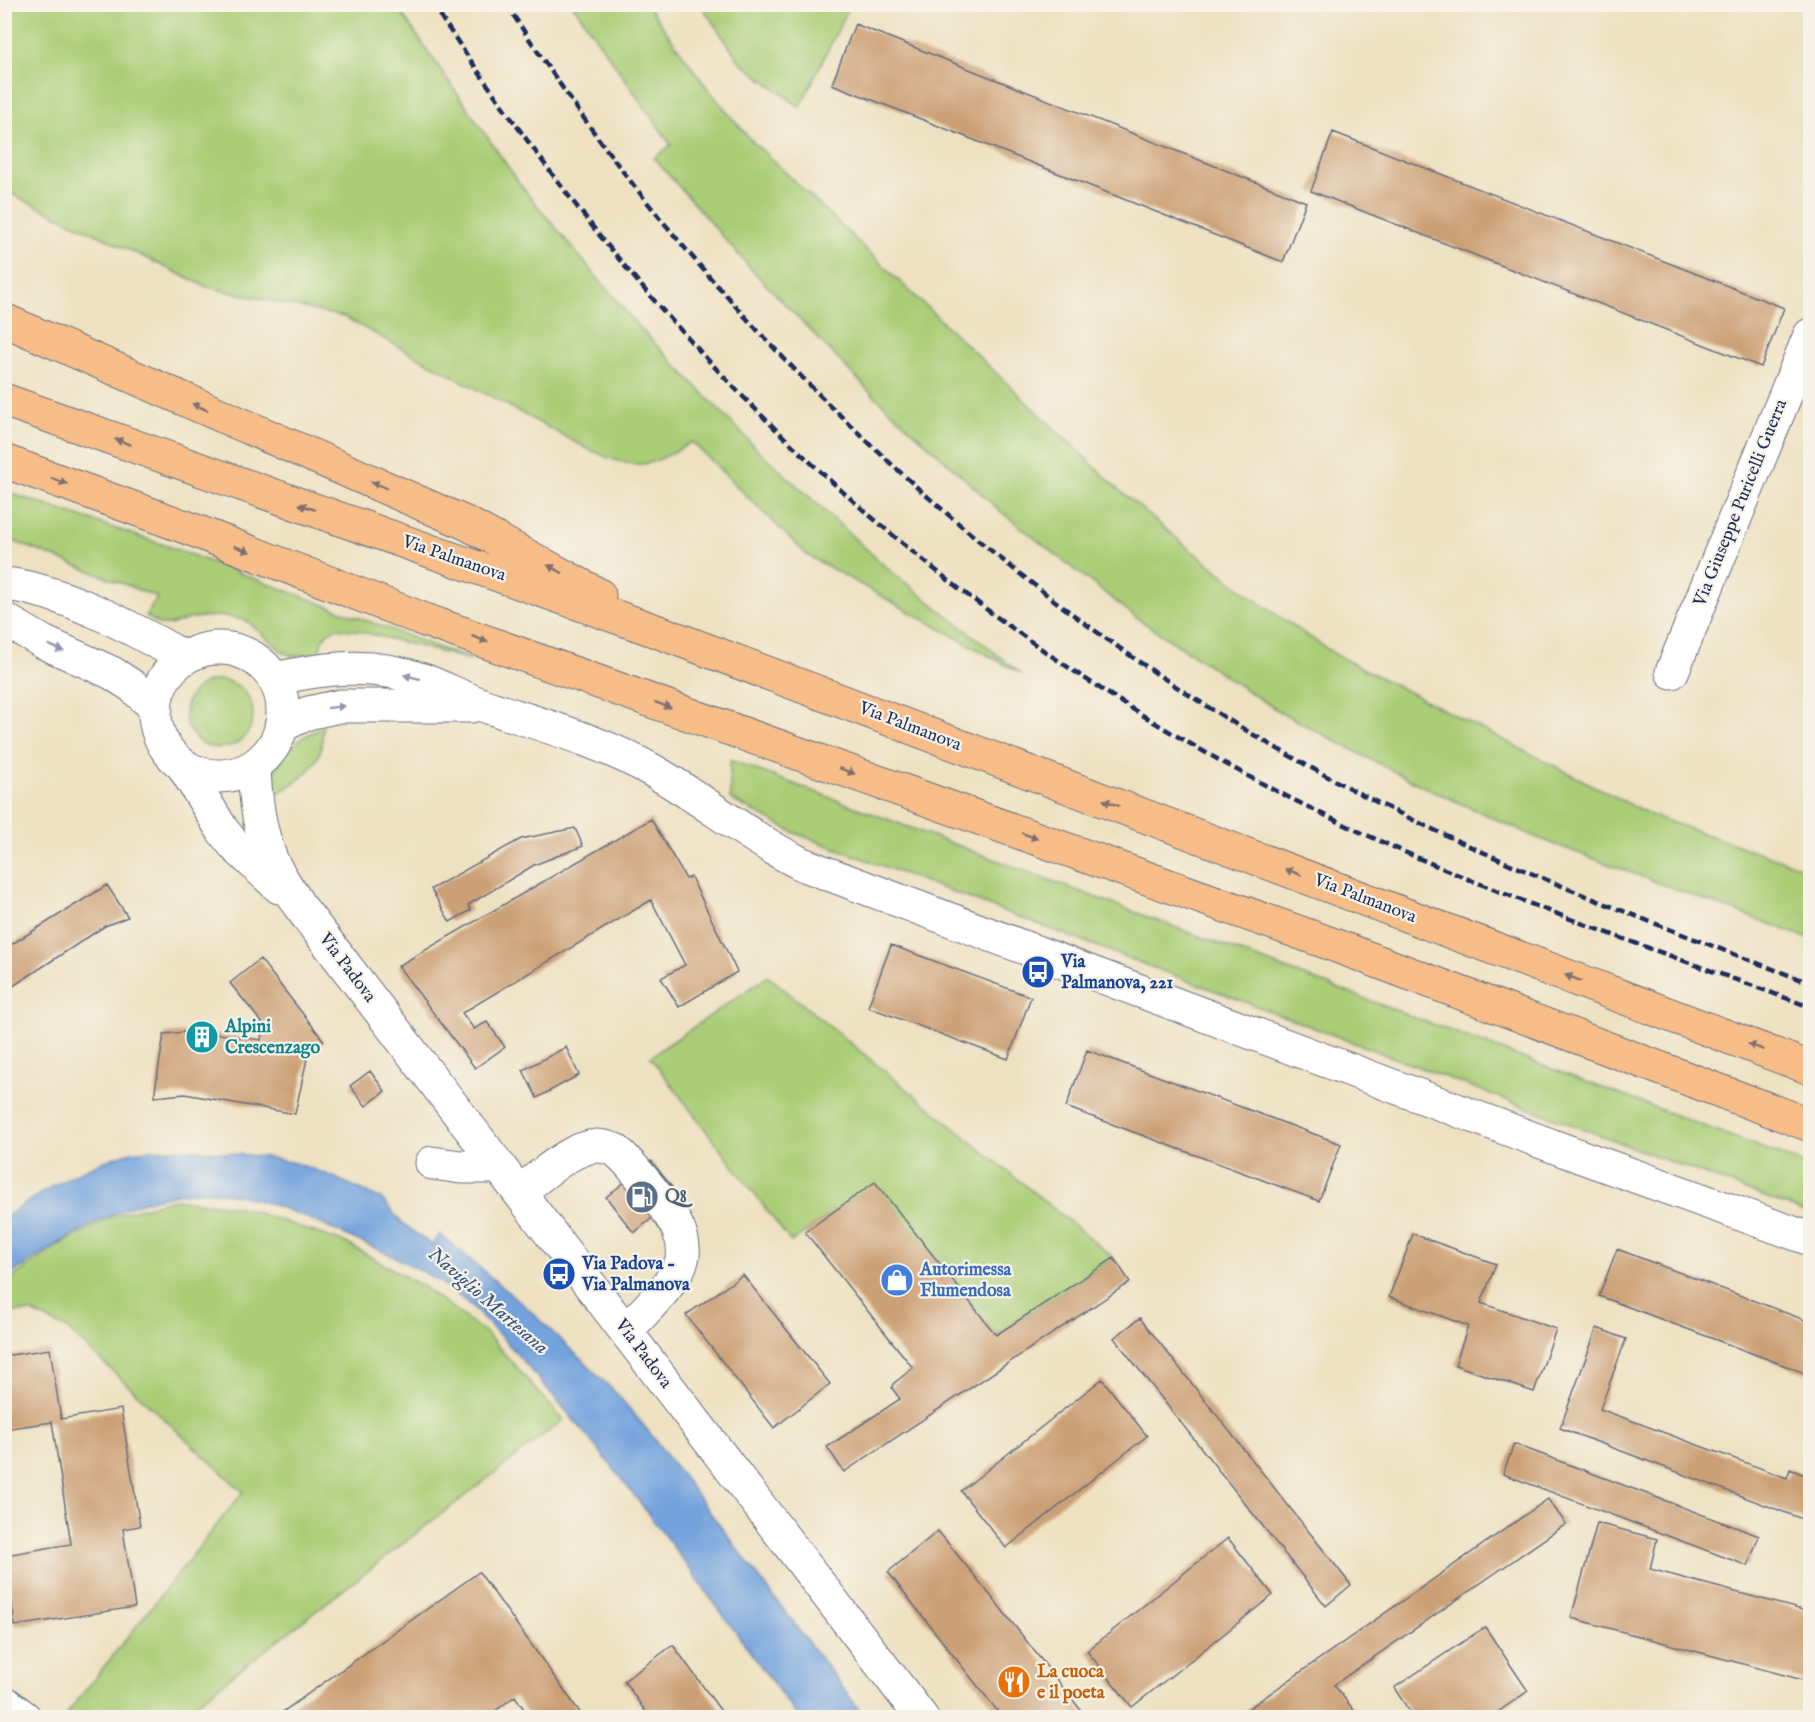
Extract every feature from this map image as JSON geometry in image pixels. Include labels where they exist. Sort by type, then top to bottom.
[{"type":"highway","points":[[4,321],[468,524],[564,574],[659,632]]},
{"type":"highway","name":"Via Palmanova","points":[[4,400],[659,632],[1810,1068]]},
{"type":"highway","points":[[4,461],[188,528],[425,620],[1326,942],[1810,1125]]},
{"type":"street","name":"Via Giuseppe Puricelli Guerra","points":[[1672,672],[1810,335]]},
{"type":"street","points":[[4,584],[21,586],[60,598],[115,621],[185,658]]},
{"type":"street","points":[[4,619],[43,642],[112,673],[132,686],[156,708]]},
{"type":"street","points":[[156,708],[165,678],[185,658],[207,649],[231,649],[253,658],[266,667],[274,679],[283,703],[282,726],[272,748],[254,766]]},
{"type":"street","points":[[274,679],[332,668],[356,668],[424,680],[485,706],[579,737],[633,761],[698,798],[766,844],[802,864],[1582,1157],[1810,1239]]},
{"type":"street","points":[[282,726],[308,713],[340,706],[485,706]]},
{"type":"street","name":"Via Padova","points":[[156,708],[156,723],[161,739],[182,764],[223,831],[236,848],[298,904]]},
{"type":"street","name":"Via Padova","points":[[182,764],[202,774],[218,776],[234,775],[254,766],[256,801],[263,836],[278,873],[298,904],[922,1718]]},
{"type":"street","points":[[432,1163],[461,1167],[510,1179],[584,1150],[599,1146],[614,1149],[626,1160],[674,1220],[682,1239],[683,1248],[683,1257],[678,1272],[626,1331]]},
{"type":"street","points":[[4,1702],[25,1718]]},
{"type":"green space","points":[[4,5],[396,5],[522,187],[636,324],[757,449],[887,568],[1022,674],[807,555],[692,442],[654,462],[633,464],[610,458],[588,449],[344,317],[207,287],[5,191]]},
{"type":"green space","points":[[573,5],[647,5],[708,89],[749,138],[1119,490],[1192,551],[1268,609],[1338,656],[1653,816],[1810,870],[1810,939],[1535,837],[1416,783],[1280,712],[1138,619],[1000,511],[868,390],[752,270],[654,158],[671,145]]},
{"type":"green space","points":[[701,5],[850,5],[800,107],[740,62]]},
{"type":"green space","points":[[4,491],[173,548],[472,660],[359,631],[336,628],[328,632],[322,640],[319,654],[291,656],[280,650],[247,621],[215,616],[160,625],[146,616],[157,597],[5,538]]},
{"type":"green space","points":[[219,680],[232,683],[243,690],[250,701],[253,714],[250,727],[243,738],[232,745],[219,748],[206,745],[195,738],[188,727],[185,714],[188,701],[195,690],[206,683]]},
{"type":"green space","points":[[323,727],[320,752],[312,767],[292,785],[269,796],[274,771],[286,754],[305,736]]},
{"type":"green space","points":[[730,760],[1810,1166],[1810,1214],[795,833],[730,799]]},
{"type":"green space","points":[[768,976],[1114,1258],[996,1335],[875,1183],[791,1242],[650,1057]]},
{"type":"green space","points":[[174,1199],[241,1207],[346,1243],[422,1286],[486,1333],[563,1420],[179,1717],[64,1717],[243,1492],[67,1329],[32,1312],[5,1312],[5,1283],[59,1245],[113,1216]]},
{"type":"water","name":"Naviglio Martesana","points":[[189,1149],[266,1157],[295,1163],[329,1175],[382,1199],[401,1222],[432,1245],[440,1234],[526,1307],[617,1394],[649,1432],[865,1717],[798,1717],[643,1507],[544,1385],[472,1307],[431,1276],[403,1261],[300,1215],[264,1202],[228,1193],[192,1192],[166,1196],[117,1212],[71,1236],[5,1278],[5,1217],[64,1180],[111,1158],[143,1150]]},
{"type":"building","points":[[855,24],[1306,202],[1283,262],[832,84]]},
{"type":"building","points":[[1333,132],[1784,308],[1761,367],[1311,191]]},
{"type":"building","points":[[651,819],[686,879],[691,877],[737,972],[679,1007],[661,978],[685,965],[651,900],[462,1013],[474,1029],[487,1022],[505,1047],[475,1068],[398,966]]},
{"type":"building","points":[[575,828],[583,846],[534,865],[468,905],[471,910],[450,922],[431,889],[521,839]]},
{"type":"building","points":[[107,885],[128,917],[105,926],[4,992],[4,949]]},
{"type":"building","points":[[891,945],[1031,997],[1008,1059],[868,1007]]},
{"type":"building","name":"Alpini Crescenzago","points":[[260,959],[324,1041],[308,1054],[295,1114],[185,1094],[154,1097],[164,1034],[198,1031],[261,1040],[263,1024],[230,983]]},
{"type":"building","points":[[566,1047],[579,1075],[537,1098],[523,1070]]},
{"type":"building","points":[[1087,1050],[1341,1144],[1319,1201],[1066,1107]]},
{"type":"building","points":[[370,1071],[385,1091],[366,1106],[350,1086]]},
{"type":"building","name":"Q8","points":[[651,1161],[679,1196],[634,1233],[606,1197]]},
{"type":"building","points":[[875,1182],[996,1335],[1114,1258],[1130,1282],[844,1472],[827,1447],[900,1399],[892,1388],[893,1384],[913,1368],[805,1232]]},
{"type":"building","points":[[1413,1234],[1496,1264],[1481,1303],[1556,1329],[1534,1392],[1455,1365],[1468,1326],[1389,1297]]},
{"type":"building","points":[[1617,1249],[1810,1322],[1810,1375],[1599,1296]]},
{"type":"building","points":[[743,1275],[830,1384],[774,1428],[686,1315]]},
{"type":"building","points":[[1140,1318],[1351,1585],[1326,1606],[1114,1338]]},
{"type":"building","points":[[1597,1328],[1626,1339],[1600,1409],[1787,1478],[1790,1469],[1810,1477],[1810,1507],[1805,1520],[1560,1428]]},
{"type":"building","points":[[50,1349],[61,1419],[121,1409],[140,1526],[123,1529],[135,1607],[15,1626],[5,1555],[71,1544],[52,1422],[4,1429],[4,1356]]},
{"type":"building","points":[[1102,1379],[1147,1436],[1006,1548],[961,1491]]},
{"type":"building","points":[[1514,1444],[1759,1536],[1748,1566],[1503,1474]]},
{"type":"building","points":[[1548,1499],[1566,1524],[1334,1685],[1356,1713],[1350,1718],[1235,1718]]},
{"type":"building","points":[[1597,1523],[1657,1539],[1650,1569],[1810,1612],[1810,1682],[1571,1618]]},
{"type":"building","points":[[938,1531],[1087,1718],[1003,1718],[888,1572]]},
{"type":"building","points":[[1228,1538],[1273,1595],[1132,1707],[1087,1651]]},
{"type":"building","points":[[479,1572],[584,1718],[530,1718],[515,1696],[486,1718],[283,1718],[280,1714]]},
{"type":"building","points":[[1485,1627],[1528,1691],[1489,1718],[1414,1718],[1394,1688]]},
{"type":"building","points":[[673,1645],[726,1718],[650,1718],[624,1681]]},
{"type":"railway","points":[[432,4],[548,169],[610,248],[676,325],[750,404],[829,479],[911,550],[996,617],[1085,679],[1177,736],[1272,788],[1369,836],[1533,905],[1810,1007]]},
{"type":"railway","points":[[506,4],[591,129],[694,259],[772,345],[853,428],[939,506],[1028,581],[1122,650],[1219,714],[1378,803],[1561,886],[1810,983]]},
{"type":"place","name":"Via Palmanova, 221","points":[[1038,972]]},
{"type":"place","name":"Alpini Crescenzago","points":[[202,1037]]},
{"type":"place","name":"Q8","points":[[642,1197]]},
{"type":"place","name":"Via Padova - Via Palmanova","points":[[559,1274]]},
{"type":"place","name":"Autorimessa Flumendosa","points":[[897,1280]]},
{"type":"place","name":"La cuoca e il poeta","points":[[1014,1682]]}]
